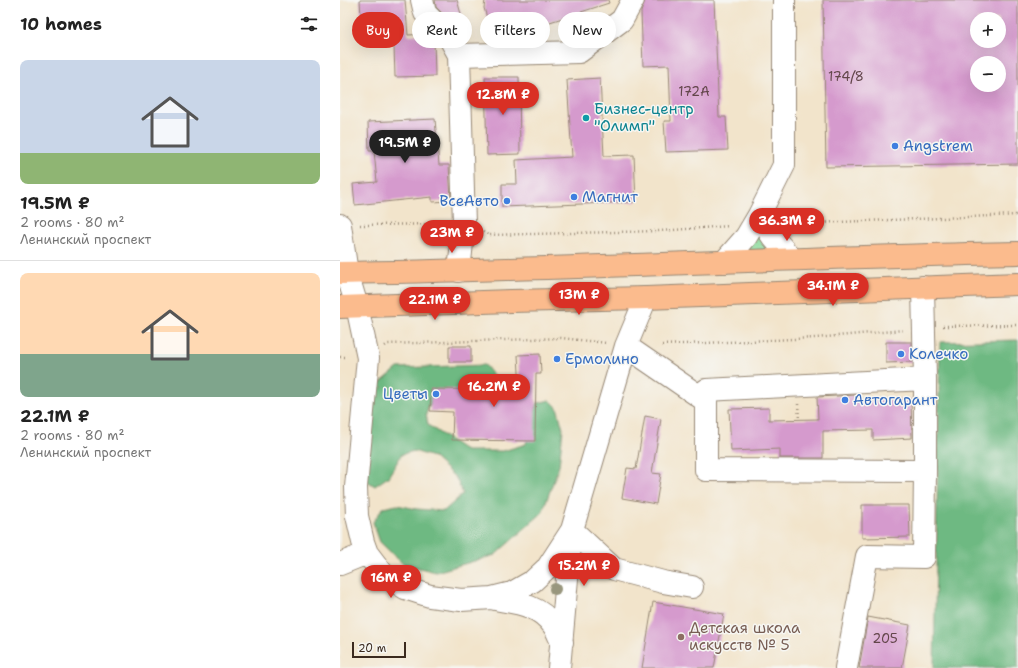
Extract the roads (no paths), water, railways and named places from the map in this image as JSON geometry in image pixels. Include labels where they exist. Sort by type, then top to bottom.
[{"type":"main road","points":[[344,273],[459,271],[792,259],[1018,253]]},
{"type":"main road","points":[[646,298],[645,281],[648,277],[691,274],[716,262]]},
{"type":"main road","points":[[349,307],[646,298],[1018,284]]},
{"type":"street","points":[[422,0],[425,13],[449,37],[459,55],[464,224],[459,271]]},
{"type":"street","points":[[459,55],[579,52],[622,20],[633,0]]},
{"type":"street","points":[[716,262],[746,237],[759,215],[784,165],[784,0]]},
{"type":"street","points":[[759,215],[772,236],[792,259]]},
{"type":"street","points":[[340,225],[344,273],[349,307],[368,358],[356,487],[357,516],[366,552],[383,574],[405,588],[430,596],[453,599],[492,598],[512,593],[533,581],[548,567],[572,530]]},
{"type":"street","points":[[846,668],[867,556],[924,557],[925,379],[923,287]]},
{"type":"street","points":[[559,668],[572,530],[626,346],[646,298]]},
{"type":"street","points":[[626,346],[706,401]]},
{"type":"street","points":[[925,379],[706,390],[706,470],[925,471]]},
{"type":"street","points":[[572,530],[614,569],[663,582],[692,587]]},
{"type":"street","points":[[340,564],[366,552]]},
{"type":"street","points":[[492,598],[527,605],[542,614],[554,625],[562,642]]},
{"type":"place","name":"Бизнес-центр \"Олимп\"","points":[[586,118]]},
{"type":"place","name":"Angstrem","points":[[895,146]]},
{"type":"place","name":"Магнит","points":[[574,197]]},
{"type":"place","name":"ВсеАвто","points":[[507,201]]},
{"type":"place","name":"Колечко","points":[[901,354]]},
{"type":"place","name":"Ермолино","points":[[557,359]]},
{"type":"place","name":"Цветы","points":[[436,394]]},
{"type":"place","name":"Автогарант","points":[[845,400]]},
{"type":"place","name":"Детская школа искусств № 5","points":[[681,637]]}]
